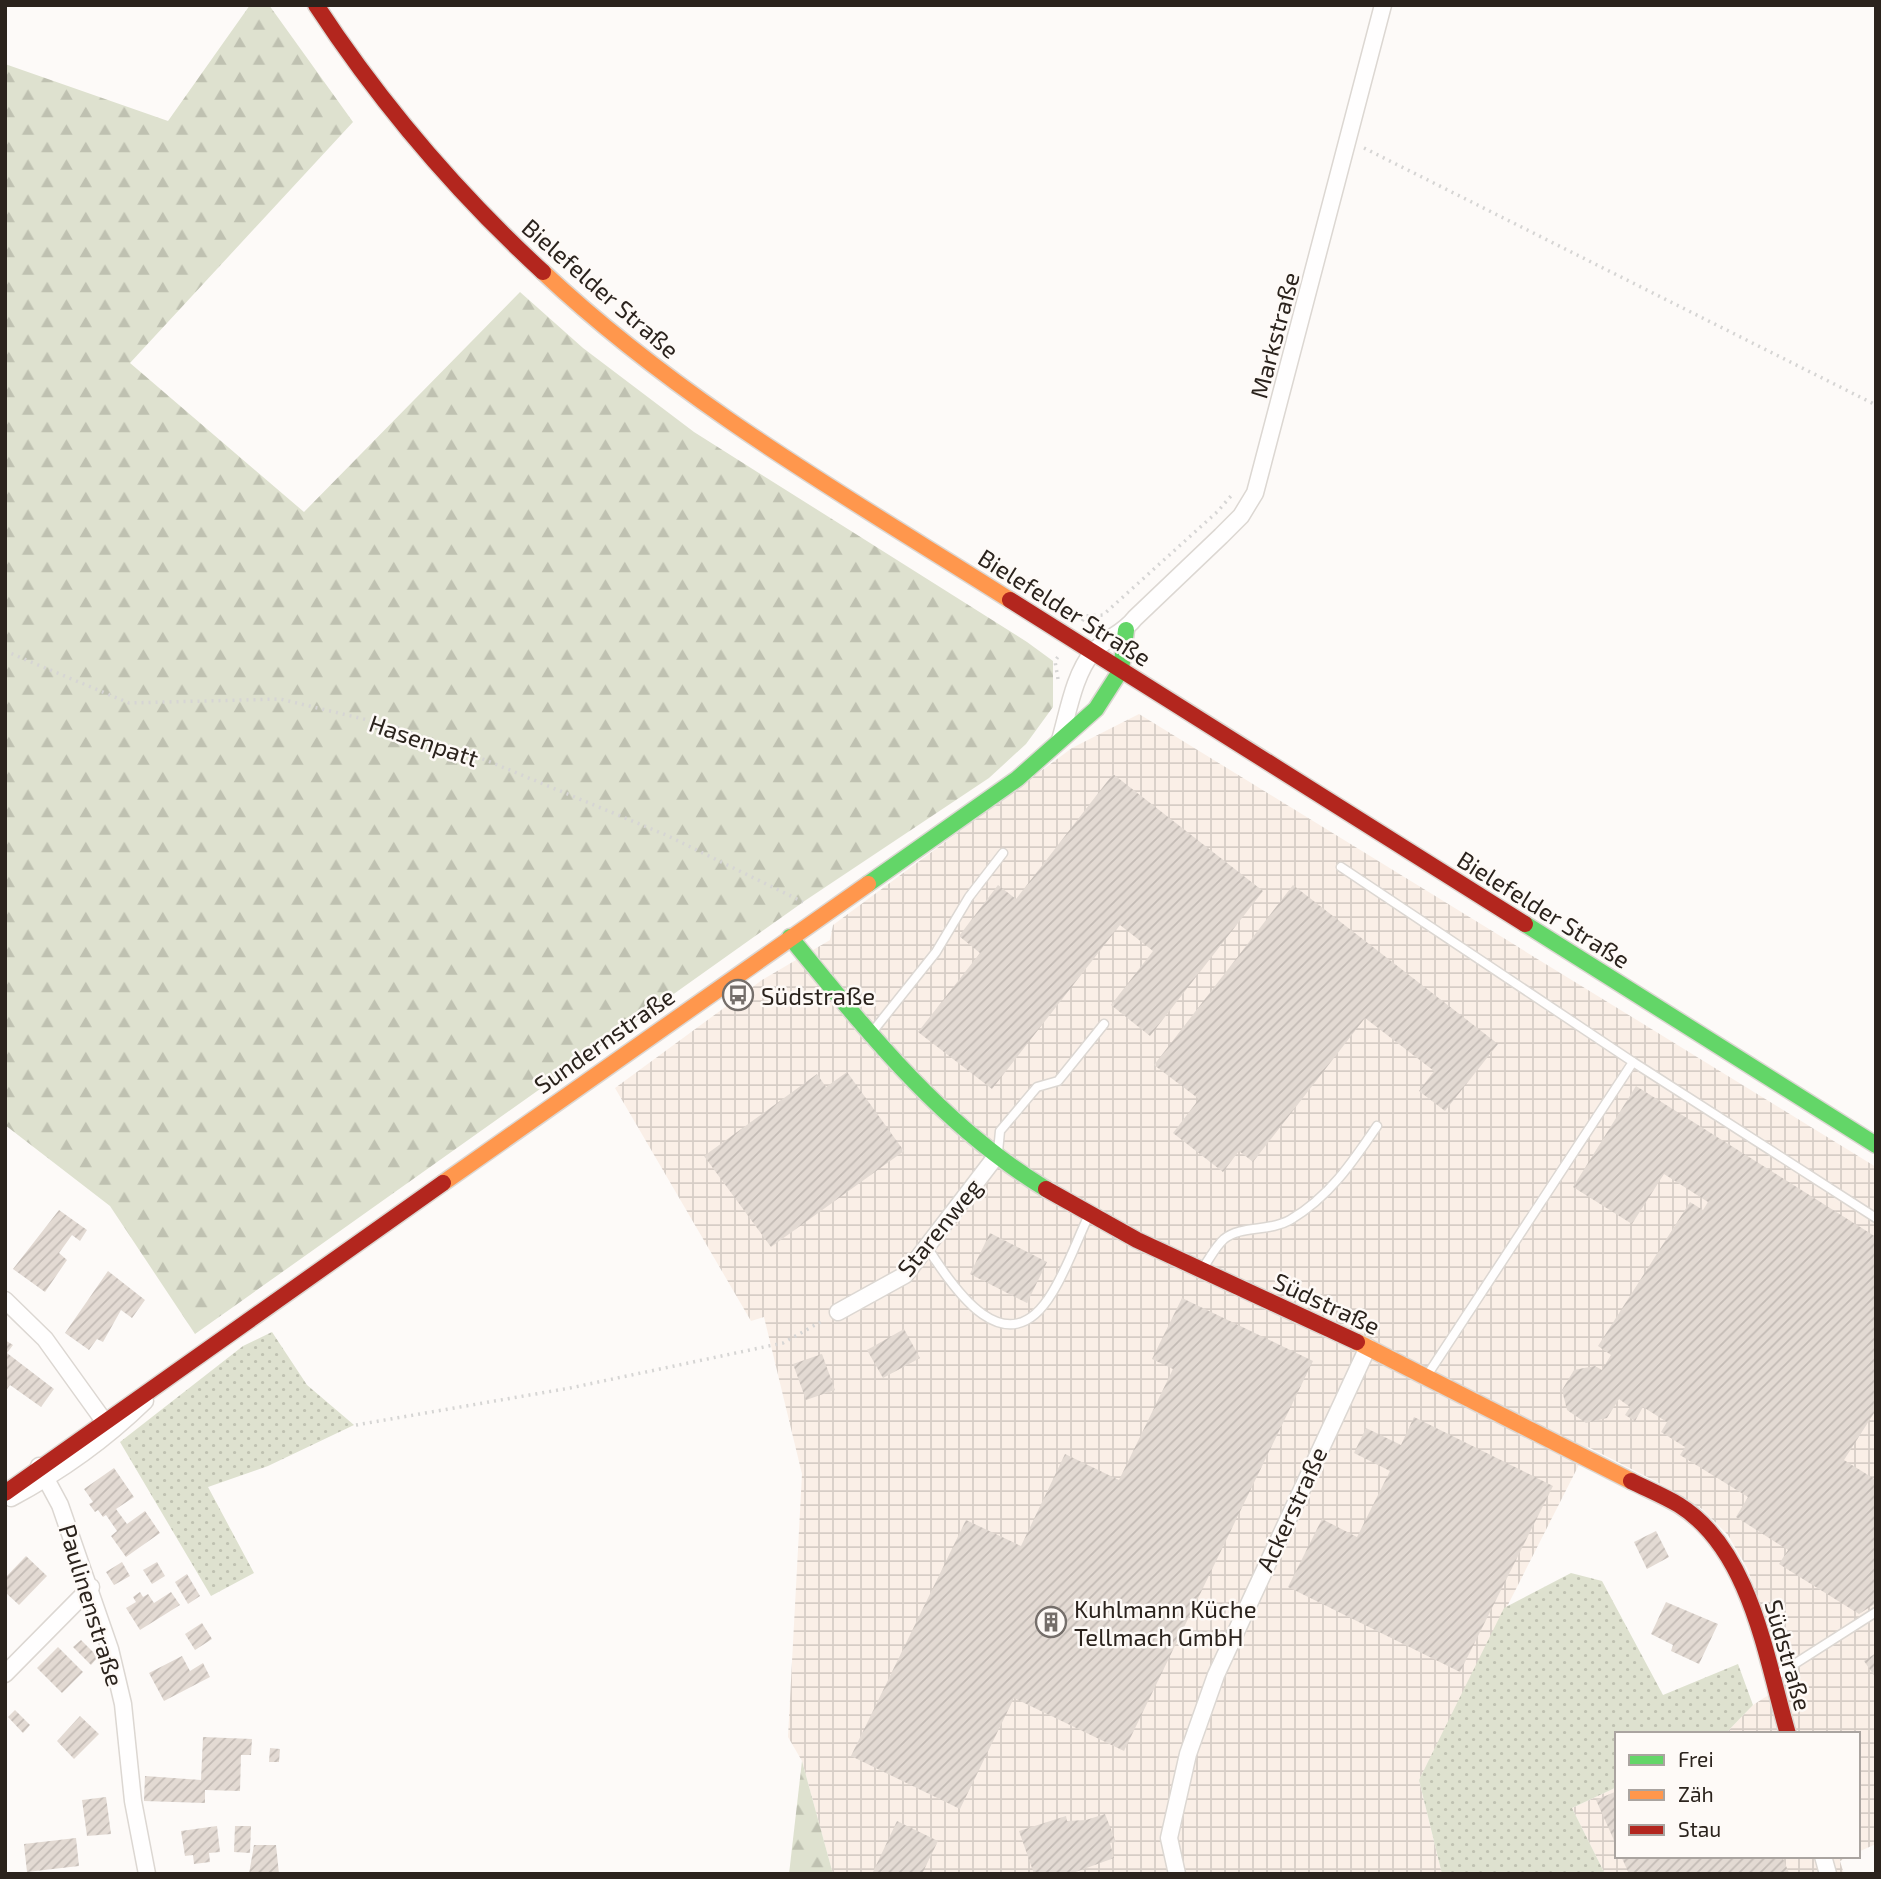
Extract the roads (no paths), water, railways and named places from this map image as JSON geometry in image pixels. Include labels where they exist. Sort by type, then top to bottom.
[{"type":"street","name":"Bielefelder Straße","points":[[316,5],[396,116],[475,205],[536,267],[650,364],[772,450],[1876,1145]]},
{"type":"street","name":"Markstraße","points":[[1093,652],[1126,630],[1135,618],[1241,516],[1255,493],[1383,5]]},
{"type":"street","points":[[1121,670],[1126,630]]},
{"type":"street","points":[[1060,740],[1078,681],[1093,652]]},
{"type":"street","name":"Sundernstraße","points":[[5,1501],[108,1427],[171,1375],[1017,779],[1096,709],[1121,670]]},
{"type":"street","name":"Südstraße","points":[[790,937],[871,1034],[952,1119],[998,1155],[1090,1212],[1202,1269],[1368,1347],[1681,1506],[1715,1539],[1744,1582],[1787,1732]]},
{"type":"street","name":"Starenweg","points":[[838,1312],[905,1275],[998,1155]]},
{"type":"street","points":[[5,1300],[45,1339],[108,1427]]},
{"type":"street","name":"Ackerstraße","points":[[1177,1874],[1169,1838],[1188,1755],[1216,1675],[1368,1347]]},
{"type":"street","name":"Sundernstraße","points":[[5,1493],[43,1472]]},
{"type":"street","name":"Paulinenstraße","points":[[43,1472],[60,1505],[91,1587],[123,1704],[133,1801],[147,1874]]},
{"type":"street","points":[[5,1674],[91,1587]]},
{"type":"lane","points":[[871,1034],[936,952],[969,897],[1003,853]]},
{"type":"lane","points":[[1340,867],[1633,1062],[1876,1218]]},
{"type":"lane","points":[[998,1155],[1000,1131],[1037,1087],[1058,1081],[1104,1024]]},
{"type":"lane","points":[[1426,1376],[1633,1062]]},
{"type":"lane","points":[[1202,1269],[1224,1239],[1243,1230],[1278,1226],[1310,1207],[1342,1178],[1377,1126]]},
{"type":"lane","points":[[927,1247],[960,1295],[983,1315],[1001,1325],[1018,1324],[1033,1315],[1052,1294],[1090,1212]]},
{"type":"lane","points":[[1772,1678],[1784,1673],[1876,1612]]},
{"type":"place","name":"Südstraße","points":[[738,995]]},
{"type":"place","name":"Kuhlmann Küche Tellmach GmbH","points":[[1051,1622]]}]
